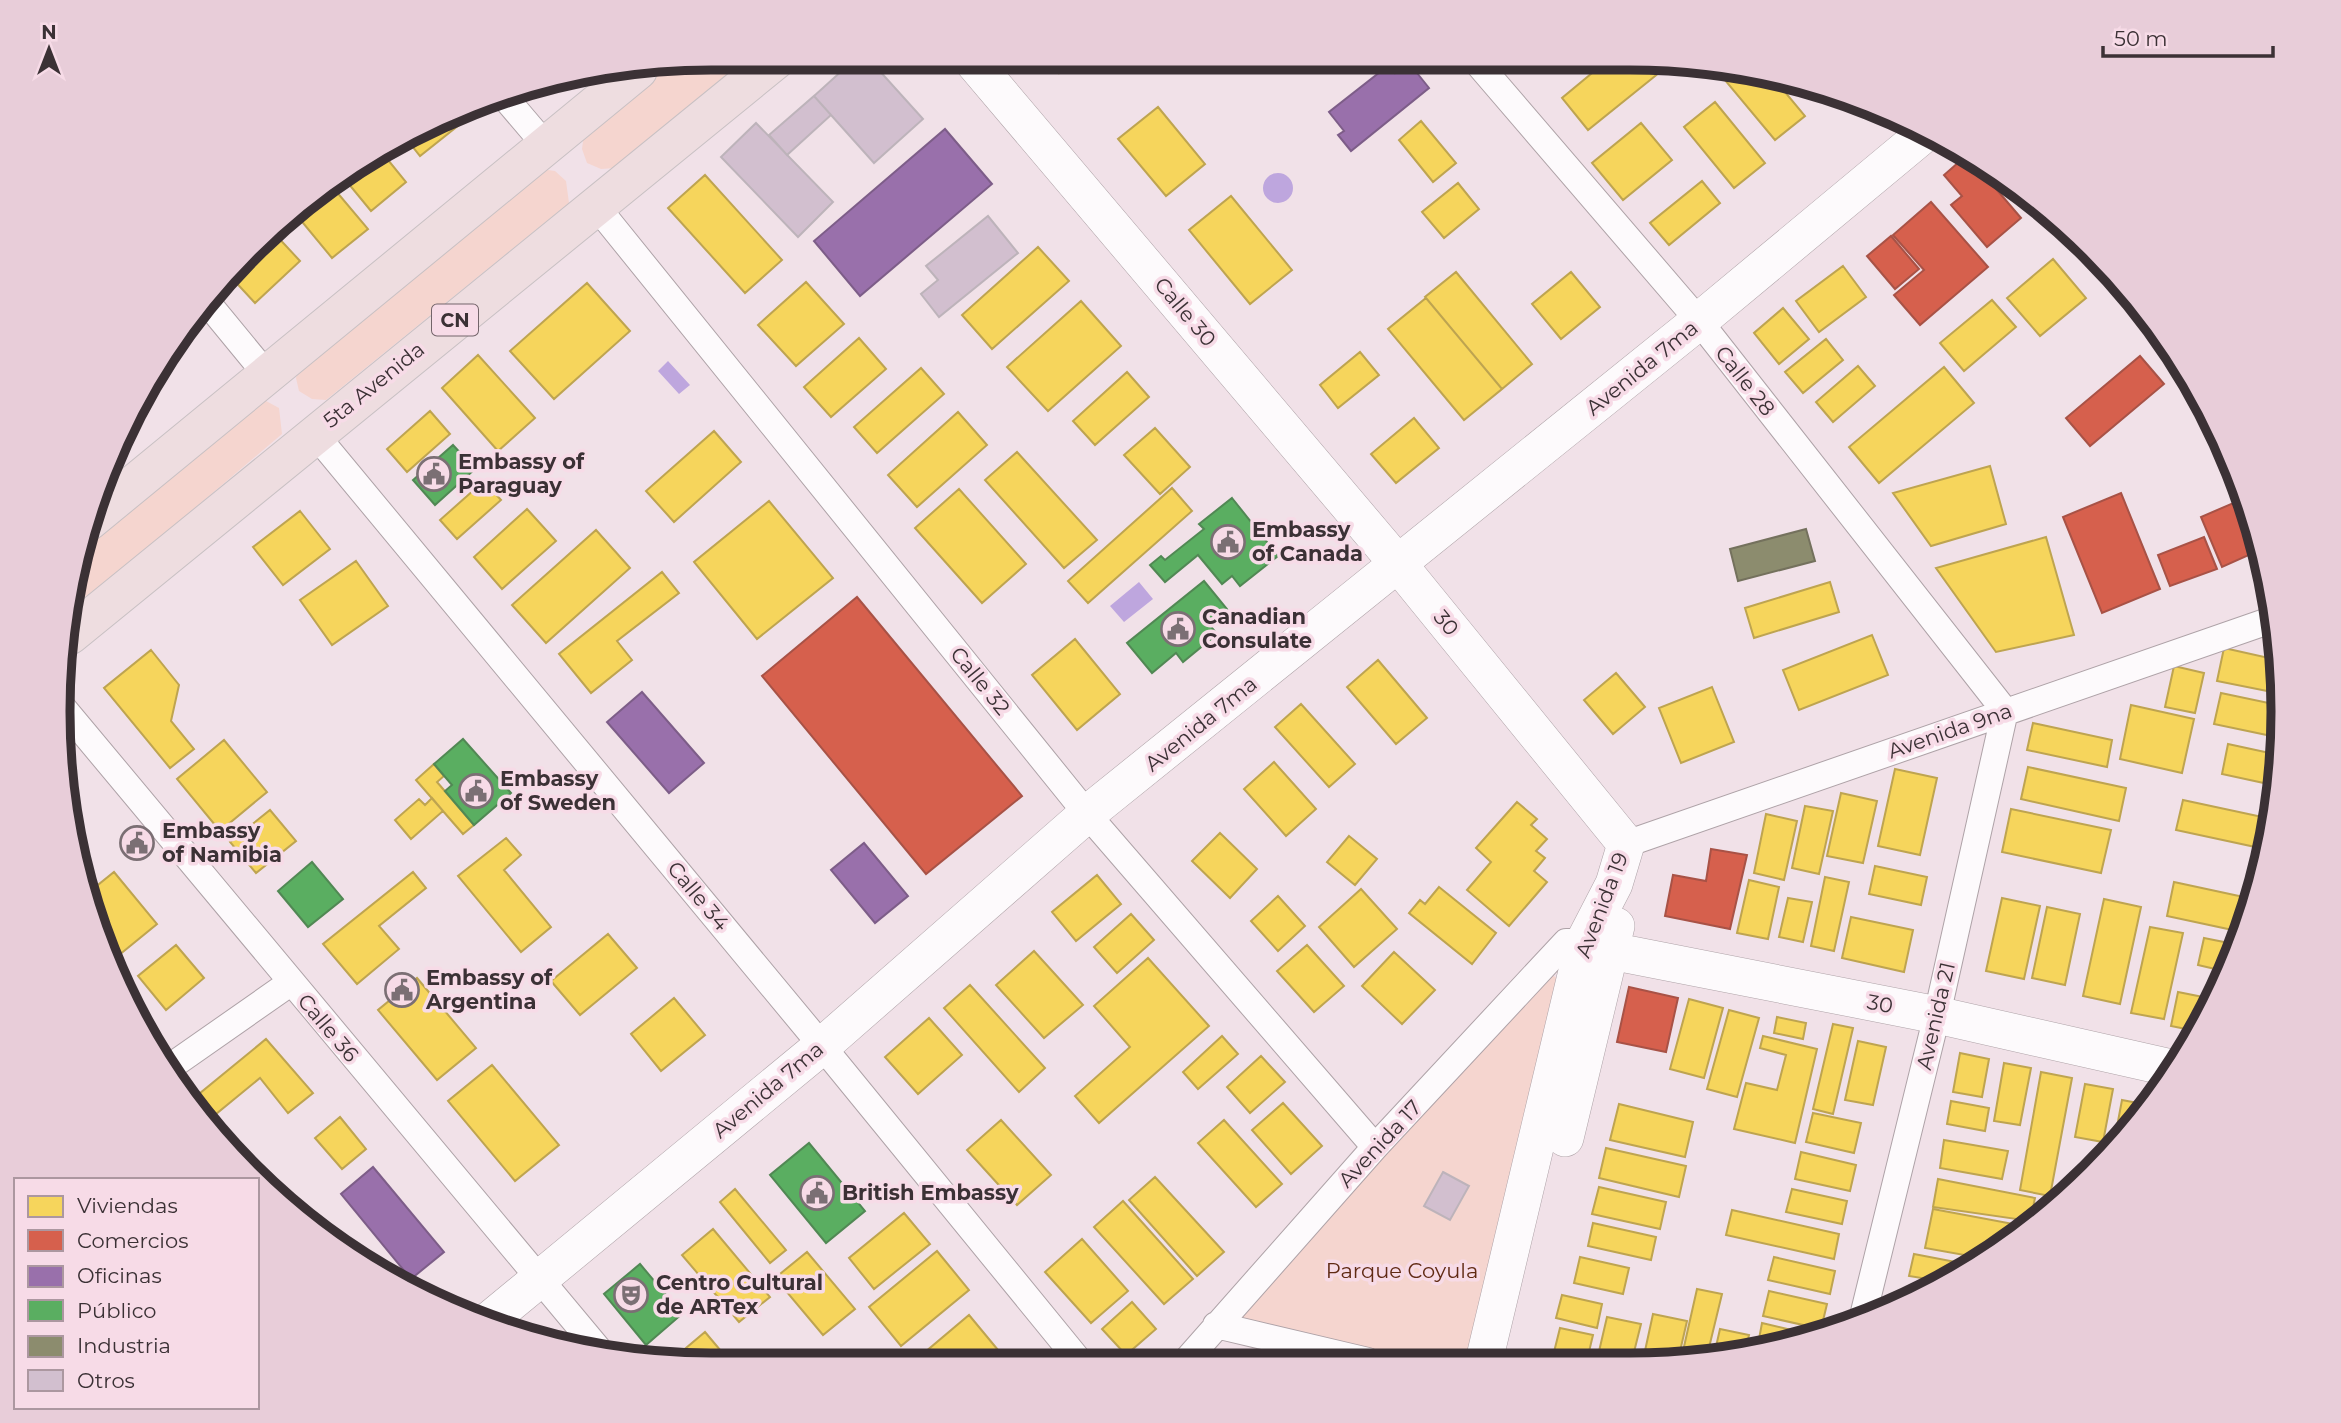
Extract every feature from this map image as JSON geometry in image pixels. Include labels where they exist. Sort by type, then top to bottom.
[{"type":"highway","name":"5ta Avenida","points":[[75,632],[314,433],[763,70]]},
{"type":"highway","points":[[102,511],[633,75]]},
{"type":"main road","name":"Calle 30","points":[[980,70],[1399,565]]},
{"type":"main road","name":"Avenida 7ma","points":[[495,1315],[822,1045],[1087,814],[1399,565],[1918,139]]},
{"type":"main road","name":"30","points":[[1399,565],[1626,844]]},
{"type":"main road","name":"Avenida 19","points":[[1486,1353],[1626,844]]},
{"type":"main road","name":"30","points":[[1597,947],[1937,1015],[2164,1066]]},
{"type":"main road","name":"Avenida 19","points":[[1512,1353],[1597,947]]},
{"type":"street","name":"Calle 28","points":[[1483,70],[1699,321],[2005,711]]},
{"type":"street","points":[[509,103],[547,147]]},
{"type":"street","name":"Calle 32","points":[[596,206],[1087,814],[1375,1147]]},
{"type":"street","points":[[213,309],[267,374]]},
{"type":"street","name":"Calle 34","points":[[314,433],[822,1045],[1073,1353]]},
{"type":"street","name":"Avenida 9na","points":[[1626,844],[2265,622]]},
{"type":"street","name":"Avenida 21","points":[[1865,1308],[1937,1015],[2005,711]]},
{"type":"street","name":"Calle 36","points":[[70,716],[591,1342]]},
{"type":"street","name":"Avenida 17","points":[[1193,1353],[1375,1147],[1566,942],[1597,947]]},
{"type":"street","points":[[175,1063],[290,983]]},
{"type":"street","points":[[1216,1325],[1334,1353]]},
{"type":"green space","points":[[733,70],[615,168],[601,169],[587,163],[582,149],[584,134],[660,72]]},
{"type":"green space","points":[[541,169],[555,171],[566,181],[569,203],[326,400],[312,399],[299,391],[296,378],[299,366]]},
{"type":"green space","points":[[254,401],[266,401],[279,408],[282,434],[78,607],[95,536]]},
{"type":"green space","name":"Parque Coyula","points":[[1549,974],[1560,979],[1473,1353],[1356,1353],[1235,1324],[1233,1320]]},
{"type":"shaded area","points":[[1278,173],[1289,177],[1293,188],[1289,199],[1278,203],[1267,199],[1263,188],[1267,177]]},
{"type":"shaded area","points":[[668,361],[690,385],[679,394],[658,371]]},
{"type":"shaded area","points":[[1139,582],[1153,599],[1124,622],[1110,606]]},
{"type":"building: Viviendas","points":[[1596,70],[1662,71],[1588,130],[1562,98]]},
{"type":"building: Viviendas","points":[[1726,77],[1782,89],[1805,116],[1775,140],[1724,79]]},
{"type":"building: Viviendas","points":[[1715,102],[1765,163],[1734,188],[1684,127]]},
{"type":"building: Viviendas","points":[[1158,107],[1205,164],[1166,196],[1118,139]]},
{"type":"building: Viviendas","points":[[463,120],[464,121],[420,156],[411,145]]},
{"type":"building: Viviendas","points":[[1421,121],[1456,163],[1433,182],[1399,140]]},
{"type":"building: Viviendas","points":[[1641,123],[1672,160],[1623,200],[1592,163]]},
{"type":"building: Viviendas","points":[[387,159],[406,182],[371,211],[348,183]]},
{"type":"building: Viviendas","points":[[705,175],[782,260],[745,293],[668,208]]},
{"type":"building: Viviendas","points":[[1702,181],[1720,203],[1669,245],[1650,223]]},
{"type":"building: Viviendas","points":[[1458,183],[1479,209],[1444,238],[1422,212]]},
{"type":"building: Viviendas","points":[[336,192],[368,229],[332,258],[300,220]]},
{"type":"building: Viviendas","points":[[1231,196],[1292,270],[1250,304],[1189,230]]},
{"type":"building: Viviendas","points":[[279,238],[300,261],[255,303],[236,282]]},
{"type":"building: Viviendas","points":[[1038,247],[1069,281],[992,349],[962,315]]},
{"type":"building: Viviendas","points":[[2053,259],[2086,298],[2040,336],[2007,298]]},
{"type":"building: Viviendas","points":[[1843,266],[1866,297],[1819,332],[1796,301]]},
{"type":"building: Viviendas","points":[[1456,272],[1532,364],[1502,389],[1425,297]]},
{"type":"building: Viviendas","points":[[1571,272],[1600,307],[1561,339],[1532,304]]},
{"type":"building: Viviendas","points":[[806,282],[844,324],[796,366],[758,325]]},
{"type":"building: Viviendas","points":[[587,283],[630,331],[554,399],[510,351]]},
{"type":"building: Viviendas","points":[[1426,298],[1502,389],[1464,420],[1388,329]]},
{"type":"building: Viviendas","points":[[1992,300],[2016,327],[1964,371],[1940,343]]},
{"type":"building: Viviendas","points":[[1081,301],[1121,346],[1048,411],[1007,367]]},
{"type":"building: Viviendas","points":[[1783,308],[1809,339],[1779,364],[1754,333]]},
{"type":"building: Viviendas","points":[[859,338],[886,369],[831,417],[804,387]]},
{"type":"building: Viviendas","points":[[1826,339],[1843,360],[1803,393],[1785,372]]},
{"type":"building: Viviendas","points":[[1360,352],[1379,375],[1338,408],[1320,385]]},
{"type":"building: Viviendas","points":[[478,355],[535,418],[498,451],[442,388]]},
{"type":"building: Viviendas","points":[[1858,366],[1875,386],[1833,422],[1816,402]]},
{"type":"building: Viviendas","points":[[1944,367],[1974,403],[1879,483],[1849,447]]},
{"type":"building: Viviendas","points":[[921,368],[944,394],[877,453],[854,427]]},
{"type":"building: Viviendas","points":[[1127,372],[1149,397],[1095,445],[1073,421]]},
{"type":"building: Viviendas","points":[[430,411],[450,434],[407,472],[387,449]]},
{"type":"building: Viviendas","points":[[958,412],[987,445],[917,507],[888,475]]},
{"type":"building: Viviendas","points":[[1414,418],[1439,448],[1396,483],[1371,454]]},
{"type":"building: Viviendas","points":[[1155,428],[1190,467],[1160,494],[1124,455]]},
{"type":"building: Viviendas","points":[[714,431],[741,462],[674,522],[646,491]]},
{"type":"building: Viviendas","points":[[1017,452],[1097,540],[1064,568],[985,480]]},
{"type":"building: Viviendas","points":[[1990,466],[2006,524],[1931,546],[1893,493]]},
{"type":"building: Viviendas","points":[[484,481],[501,500],[457,539],[440,520]]},
{"type":"building: Viviendas","points":[[1172,488],[1192,511],[1088,603],[1068,581]]},
{"type":"building: Viviendas","points":[[959,489],[1026,564],[982,603],[915,528]]},
{"type":"building: Viviendas","points":[[769,501],[833,578],[757,639],[694,562]]},
{"type":"building: Viviendas","points":[[527,509],[556,541],[502,589],[474,557]]},
{"type":"building: Viviendas","points":[[300,511],[330,549],[283,585],[253,547]]},
{"type":"building: Viviendas","points":[[596,530],[630,568],[546,643],[512,605]]},
{"type":"building: Viviendas","points":[[2046,537],[2074,635],[1996,652],[1936,568]]},
{"type":"building: Viviendas","points":[[356,561],[388,606],[332,645],[300,600]]},
{"type":"building: Viviendas","points":[[662,572],[679,593],[617,641],[632,660],[591,693],[559,654]]},
{"type":"building: Viviendas","points":[[1830,582],[1839,612],[1754,638],[1745,608]]},
{"type":"building: Viviendas","points":[[1872,635],[1888,675],[1799,710],[1783,670]]},
{"type":"building: Viviendas","points":[[1075,639],[1120,694],[1077,730],[1032,675]]},
{"type":"building: Viviendas","points":[[2224,648],[2269,658],[2271,692],[2217,681]]},
{"type":"building: Viviendas","points":[[151,650],[179,685],[171,721],[194,749],[170,768],[104,688]]},
{"type":"building: Viviendas","points":[[1378,660],[1427,718],[1396,744],[1347,687]]},
{"type":"building: Viviendas","points":[[2174,666],[2204,673],[2195,713],[2165,707]]},
{"type":"building: Viviendas","points":[[1616,673],[1645,707],[1613,734],[1584,700]]},
{"type":"building: Viviendas","points":[[1712,687],[1734,742],[1681,763],[1659,708]]},
{"type":"building: Viviendas","points":[[2221,693],[2271,703],[2270,736],[2214,724]]},
{"type":"building: Viviendas","points":[[1301,704],[1355,764],[1329,787],[1275,727]]},
{"type":"building: Viviendas","points":[[2131,705],[2194,719],[2182,773],[2120,759]]},
{"type":"building: Viviendas","points":[[2033,723],[2112,740],[2107,767],[2027,750]]},
{"type":"building: Viviendas","points":[[224,740],[267,792],[220,831],[177,779]]},
{"type":"building: Viviendas","points":[[2228,744],[2270,753],[2267,784],[2222,774]]},
{"type":"building: Viviendas","points":[[1274,762],[1316,809],[1286,836],[1244,789]]},
{"type":"building: Viviendas","points":[[434,764],[444,776],[437,782],[474,825],[463,834],[416,780]]},
{"type":"building: Viviendas","points":[[2028,767],[2126,788],[2119,821],[2021,799]]},
{"type":"building: Viviendas","points":[[1895,769],[1937,778],[1920,855],[1878,846]]},
{"type":"building: Viviendas","points":[[1841,793],[1877,801],[1863,863],[1827,856]]},
{"type":"building: Viviendas","points":[[432,798],[443,811],[411,839],[395,820],[419,799],[425,805]]},
{"type":"building: Viviendas","points":[[2183,800],[2262,817],[2256,847],[2176,830]]},
{"type":"building: Viviendas","points":[[1517,802],[1537,819],[1531,825],[1547,839],[1536,851],[1545,858],[1534,871],[1547,882],[1509,926],[1467,890],[1491,862],[1476,848]]},
{"type":"building: Viviendas","points":[[1805,806],[1833,811],[1819,874],[1792,868]]},
{"type":"building: Viviendas","points":[[2011,809],[2111,830],[2101,873],[2002,852]]},
{"type":"building: Viviendas","points":[[270,810],[296,841],[256,873],[230,842]]},
{"type":"building: Viviendas","points":[[1766,814],[1797,821],[1784,880],[1754,873]]},
{"type":"building: Viviendas","points":[[1220,833],[1257,869],[1230,898],[1192,861]]},
{"type":"building: Viviendas","points":[[1349,836],[1377,859],[1355,885],[1327,862]]},
{"type":"building: Viviendas","points":[[506,838],[521,855],[504,870],[551,927],[521,952],[458,876]]},
{"type":"building: Viviendas","points":[[1875,866],[1927,877],[1921,905],[1869,894]]},
{"type":"building: Viviendas","points":[[114,872],[157,924],[118,956],[95,887]]},
{"type":"building: Viviendas","points":[[413,872],[426,888],[379,926],[399,949],[357,984],[323,944]]},
{"type":"building: Viviendas","points":[[1097,875],[1121,904],[1076,941],[1052,912]]},
{"type":"building: Viviendas","points":[[1825,877],[1849,882],[1834,951],[1811,946]]},
{"type":"building: Viviendas","points":[[1749,880],[1779,887],[1768,939],[1737,933]]},
{"type":"building: Viviendas","points":[[2174,882],[2243,897],[2232,930],[2167,916]]},
{"type":"building: Viviendas","points":[[1439,887],[1496,933],[1472,964],[1409,913],[1420,900],[1425,904]]},
{"type":"building: Viviendas","points":[[1361,889],[1397,929],[1354,967],[1319,927]]},
{"type":"building: Viviendas","points":[[1278,896],[1305,926],[1278,951],[1251,921]]},
{"type":"building: Viviendas","points":[[1788,898],[1812,902],[1803,942],[1779,937]]},
{"type":"building: Viviendas","points":[[2002,898],[2040,906],[2024,979],[1986,971]]},
{"type":"building: Viviendas","points":[[2104,899],[2141,907],[2120,1004],[2083,996]]},
{"type":"building: Viviendas","points":[[2047,907],[2080,914],[2065,985],[2032,978]]},
{"type":"building: Viviendas","points":[[1131,914],[1154,940],[1117,973],[1094,947]]},
{"type":"building: Viviendas","points":[[1851,917],[1913,930],[1904,972],[1842,958]]},
{"type":"building: Viviendas","points":[[2150,927],[2183,933],[2164,1019],[2131,1013]]},
{"type":"building: Viviendas","points":[[608,934],[637,968],[580,1015],[551,981]]},
{"type":"building: Viviendas","points":[[2204,938],[2228,943],[2216,969],[2198,965]]},
{"type":"building: Viviendas","points":[[176,945],[204,978],[166,1010],[138,976]]},
{"type":"building: Viviendas","points":[[1307,945],[1344,986],[1314,1012],[1277,971]]},
{"type":"building: Viviendas","points":[[1034,951],[1083,1005],[1044,1038],[996,985]]},
{"type":"building: Viviendas","points":[[1394,952],[1435,990],[1402,1024],[1362,986]]},
{"type":"building: Viviendas","points":[[1148,958],[1209,1026],[1099,1123],[1075,1096],[1130,1047],[1094,1006]]},
{"type":"building: Viviendas","points":[[417,978],[476,1048],[437,1080],[378,1010]]},
{"type":"building: Viviendas","points":[[970,985],[1045,1068],[1019,1092],[944,1008]]},
{"type":"building: Viviendas","points":[[2178,992],[2204,997],[2187,1029],[2171,1026]]},
{"type":"building: Viviendas","points":[[674,998],[705,1035],[661,1071],[631,1034]]},
{"type":"building: Viviendas","points":[[1689,999],[1723,1008],[1704,1078],[1670,1069]]},
{"type":"building: Viviendas","points":[[1729,1010],[1759,1018],[1737,1097],[1707,1089]]},
{"type":"building: Viviendas","points":[[1777,1017],[1806,1023],[1803,1039],[1774,1033]]},
{"type":"building: Viviendas","points":[[929,1018],[962,1055],[918,1094],[885,1057]]},
{"type":"building: Viviendas","points":[[1833,1024],[1853,1028],[1833,1114],[1813,1109]]},
{"type":"building: Viviendas","points":[[1222,1036],[1238,1054],[1198,1089],[1183,1072]]},
{"type":"building: Viviendas","points":[[1763,1036],[1817,1049],[1795,1143],[1734,1129],[1746,1083],[1777,1090],[1786,1055],[1760,1048]]},
{"type":"building: Viviendas","points":[[266,1039],[313,1093],[288,1113],[260,1078],[216,1114],[199,1094]]},
{"type":"building: Viviendas","points":[[1858,1041],[1886,1047],[1873,1105],[1845,1100]]},
{"type":"building: Viviendas","points":[[1960,1053],[1989,1059],[1982,1097],[1953,1092]]},
{"type":"building: Viviendas","points":[[1261,1056],[1285,1082],[1250,1113],[1227,1087]]},
{"type":"building: Viviendas","points":[[2004,1063],[2031,1068],[2020,1125],[1994,1121]]},
{"type":"building: Viviendas","points":[[492,1065],[559,1145],[515,1181],[448,1101]]},
{"type":"building: Viviendas","points":[[2041,1072],[2072,1078],[2050,1196],[2020,1190]]},
{"type":"building: Viviendas","points":[[2085,1084],[2113,1089],[2103,1142],[2075,1137]]},
{"type":"building: Viviendas","points":[[2122,1100],[2137,1103],[2117,1128]]},
{"type":"building: Viviendas","points":[[1951,1101],[1989,1108],[1985,1131],[1947,1124]]},
{"type":"building: Viviendas","points":[[1283,1103],[1322,1146],[1291,1174],[1252,1130]]},
{"type":"building: Viviendas","points":[[1619,1104],[1693,1122],[1685,1157],[1610,1140]]},
{"type":"building: Viviendas","points":[[1813,1113],[1861,1123],[1854,1153],[1806,1142]]},
{"type":"building: Viviendas","points":[[340,1117],[366,1149],[342,1169],[315,1138]]},
{"type":"building: Viviendas","points":[[1001,1120],[1051,1175],[1017,1205],[967,1150]]},
{"type":"building: Viviendas","points":[[1224,1120],[1282,1184],[1256,1207],[1198,1143]]},
{"type":"building: Viviendas","points":[[1944,1140],[2008,1151],[2002,1179],[1940,1168]]},
{"type":"building: Viviendas","points":[[1606,1148],[1686,1166],[1679,1197],[1599,1178]]},
{"type":"building: Viviendas","points":[[1801,1152],[1856,1165],[1850,1191],[1795,1179]]},
{"type":"building: Viviendas","points":[[1155,1177],[1224,1252],[1197,1276],[1129,1200]]},
{"type":"building: Viviendas","points":[[1938,1179],[2035,1198],[2032,1210],[2020,1220],[1933,1207]]},
{"type":"building: Viviendas","points":[[1599,1187],[1666,1202],[1660,1229],[1592,1214]]},
{"type":"building: Viviendas","points":[[735,1189],[786,1250],[770,1263],[720,1202]]},
{"type":"building: Viviendas","points":[[1792,1189],[1847,1201],[1842,1224],[1786,1212]]},
{"type":"building: Viviendas","points":[[1123,1201],[1193,1279],[1164,1304],[1094,1227]]},
{"type":"building: Viviendas","points":[[1933,1209],[2014,1224],[1968,1256],[1925,1248]]},
{"type":"building: Viviendas","points":[[1732,1210],[1839,1234],[1834,1259],[1726,1235]]},
{"type":"building: Viviendas","points":[[904,1213],[930,1244],[874,1289],[849,1258]]},
{"type":"building: Viviendas","points":[[1593,1223],[1656,1237],[1651,1260],[1588,1246]]},
{"type":"building: Viviendas","points":[[713,1229],[770,1297],[739,1322],[682,1255]]},
{"type":"building: Viviendas","points":[[1082,1239],[1128,1291],[1091,1323],[1045,1272]]},
{"type":"building: Viviendas","points":[[937,1251],[969,1290],[901,1346],[869,1307]]},
{"type":"building: Viviendas","points":[[807,1252],[855,1309],[823,1335],[775,1278]]},
{"type":"building: Viviendas","points":[[1914,1254],[1958,1262],[1928,1279],[1909,1276]]},
{"type":"building: Viviendas","points":[[1580,1257],[1629,1268],[1623,1294],[1574,1283]]},
{"type":"building: Viviendas","points":[[1774,1257],[1835,1271],[1830,1294],[1768,1280]]},
{"type":"building: Viviendas","points":[[1697,1289],[1722,1294],[1709,1348],[1683,1351]]},
{"type":"building: Viviendas","points":[[1769,1291],[1827,1304],[1822,1323],[1811,1327],[1763,1316]]},
{"type":"building: Viviendas","points":[[1562,1295],[1602,1304],[1597,1328],[1556,1318]]},
{"type":"building: Viviendas","points":[[1132,1302],[1156,1329],[1128,1353],[1124,1353],[1102,1329]]},
{"type":"building: Viviendas","points":[[1653,1314],[1687,1321],[1680,1351],[1645,1353]]},
{"type":"building: Viviendas","points":[[969,1315],[998,1350],[995,1353],[924,1353]]},
{"type":"building: Viviendas","points":[[1607,1317],[1641,1324],[1634,1353],[1599,1353]]},
{"type":"building: Viviendas","points":[[1762,1323],[1796,1331],[1759,1340]]},
{"type":"building: Viviendas","points":[[1560,1328],[1593,1335],[1589,1353],[1554,1353]]},
{"type":"building: Viviendas","points":[[1720,1329],[1749,1335],[1747,1342],[1716,1348]]},
{"type":"building: Viviendas","points":[[705,1332],[723,1353],[712,1353],[681,1352]]},
{"type":"building: Comercios","points":[[1959,162],[1988,179],[2021,218],[1987,247],[1951,205],[1962,196],[1944,175]]},
{"type":"building: Comercios","points":[[1931,202],[1988,267],[1920,325],[1894,295],[1924,270],[1893,235]]},
{"type":"building: Comercios","points":[[1891,236],[1919,269],[1895,289],[1867,256]]},
{"type":"building: Comercios","points":[[2140,356],[2164,384],[2090,446],[2066,418]]},
{"type":"building: Comercios","points":[[2121,493],[2160,589],[2102,613],[2063,517]]},
{"type":"building: Comercios","points":[[2236,502],[2251,554],[2222,567],[2201,517]]},
{"type":"building: Comercios","points":[[2204,537],[2217,569],[2170,586],[2158,555]]},
{"type":"building: Comercios","points":[[857,597],[1022,796],[926,874],[762,676]]},
{"type":"building: Comercios","points":[[1711,849],[1747,855],[1730,929],[1665,916],[1673,875],[1706,881]]},
{"type":"building: Comercios","points":[[1629,987],[1678,998],[1666,1052],[1617,1042]]},
{"type":"building: Oficinas","points":[[1383,70],[1393,70],[1395,73],[1399,70],[1415,70],[1429,88],[1351,151],[1338,135],[1344,131],[1329,112]]},
{"type":"building: Oficinas","points":[[945,129],[992,184],[860,296],[814,241]]},
{"type":"building: Oficinas","points":[[642,692],[704,763],[669,793],[607,722]]},
{"type":"building: Oficinas","points":[[864,843],[908,896],[875,923],[831,870]]},
{"type":"building: Oficinas","points":[[373,1167],[444,1252],[412,1278],[409,1277],[341,1194]]},
{"type":"building: Público","points":[[453,445],[475,469],[435,505],[413,480]]},
{"type":"building: Público","name":"Embassy of Canada","points":[[1232,498],[1278,556],[1240,586],[1232,576],[1222,584],[1198,555],[1165,582],[1150,565],[1161,556],[1165,560],[1204,529],[1199,524]]},
{"type":"building: Público","name":"Canadian Consulate","points":[[1204,581],[1227,609],[1209,624],[1217,634],[1183,662],[1176,653],[1152,673],[1127,643]]},
{"type":"building: Público","points":[[463,739],[511,793],[474,825],[445,791],[452,785],[434,764]]},
{"type":"building: Público","points":[[312,862],[343,899],[308,927],[278,891]]},
{"type":"building: Público","name":"British Embassy","points":[[809,1143],[865,1211],[826,1243],[770,1175]]},
{"type":"building: Público","points":[[640,1264],[682,1314],[646,1345],[604,1294]]},
{"type":"building: Industria","points":[[1806,529],[1815,561],[1738,581],[1730,549]]},
{"type":"building: Otros","points":[[843,70],[879,70],[923,119],[874,163],[814,96]]},
{"type":"building: Otros","points":[[814,96],[831,115],[787,155],[769,135]]},
{"type":"building: Otros","points":[[756,123],[833,202],[798,237],[721,157]]},
{"type":"building: Otros","points":[[988,216],[1018,253],[939,317],[921,294],[938,280],[926,266]]},
{"type":"building: Otros","points":[[1443,1172],[1469,1186],[1450,1220],[1424,1206]]},
{"type":"place","name":"Embassy of Paraguay","points":[[434,474]]},
{"type":"place","name":"Embassy of Canada","points":[[1228,542]]},
{"type":"place","name":"Canadian Consulate","points":[[1178,629]]},
{"type":"place","name":"Embassy of Sweden","points":[[476,791]]},
{"type":"place","name":"Embassy of Namibia","points":[[137,843]]},
{"type":"place","name":"Embassy of Argentina","points":[[402,990]]},
{"type":"place","name":"British Embassy","points":[[817,1193]]},
{"type":"place","name":"Centro Cultural de ARTex","points":[[631,1295]]}]
